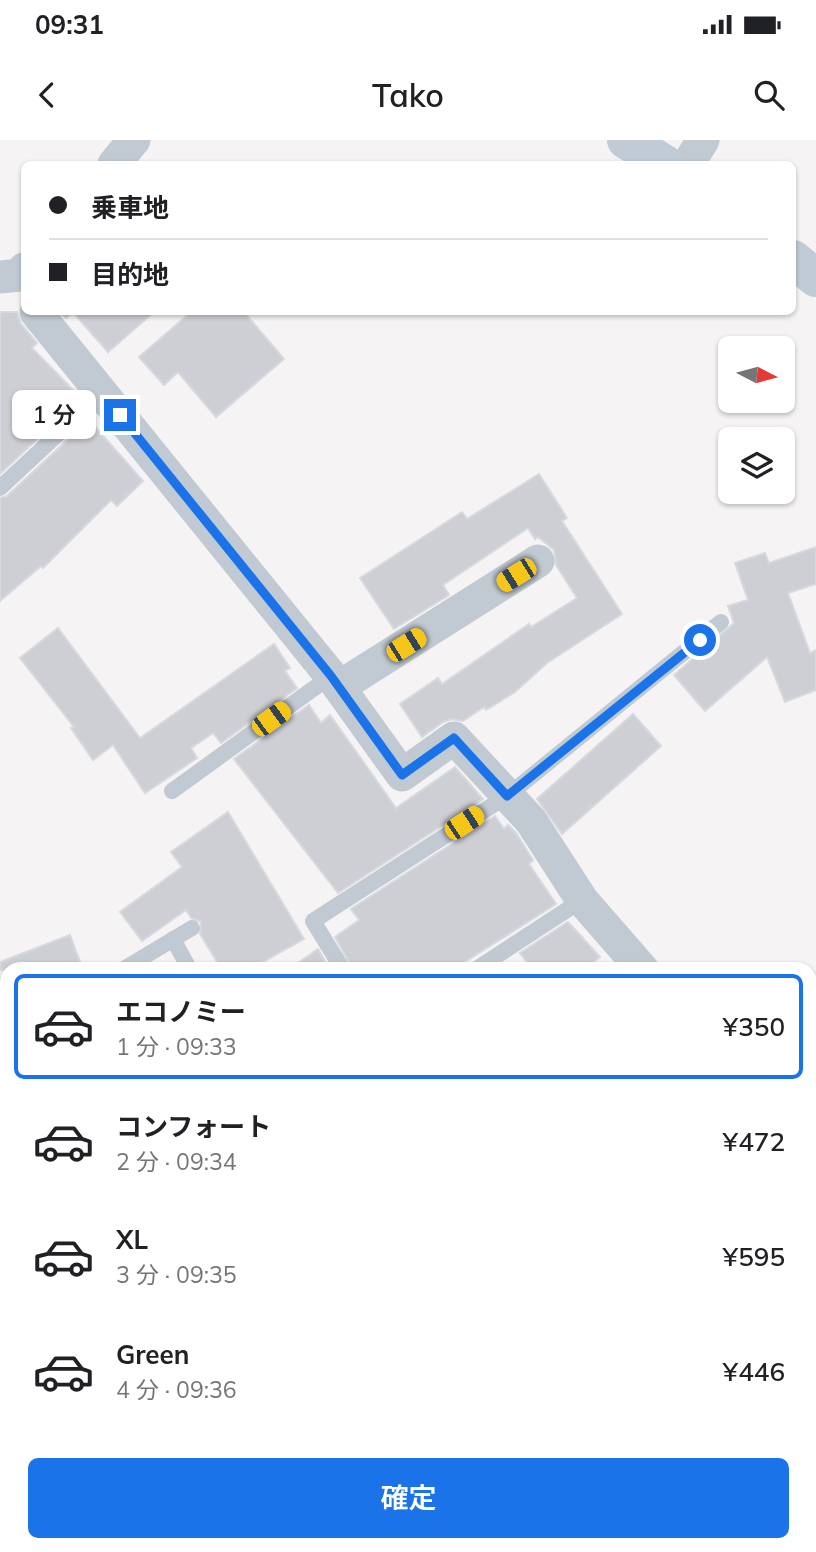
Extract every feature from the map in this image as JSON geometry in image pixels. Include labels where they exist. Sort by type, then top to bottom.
[{"type":"street","points":[[626,140],[660,161]]},
{"type":"street","points":[[690,161],[703,140]]},
{"type":"street","points":[[796,261],[816,278]]},
{"type":"street","points":[[38,315],[335,682],[402,775],[454,738],[531,821],[582,900],[636,962]]},
{"type":"street","points":[[335,682],[538,561]]},
{"type":"lane","points":[[0,488],[102,393]]},
{"type":"lane","points":[[338,962],[313,921],[507,796],[721,622]]},
{"type":"lane","points":[[172,791],[335,682]]},
{"type":"lane","points":[[487,962],[582,900]]},
{"type":"lane","points":[[135,962],[192,928]]},
{"type":"lane","points":[[173,939],[186,962]]},
{"type":"building","points":[[0,312],[17,312],[21,324],[37,343],[32,348],[81,398],[0,474]]},
{"type":"building","points":[[76,315],[151,315],[108,352]]},
{"type":"building","points":[[188,315],[247,315],[284,359],[216,417],[178,372],[164,385],[139,357]]},
{"type":"building","points":[[89,420],[143,481],[117,506],[111,500],[43,568],[41,566],[0,601],[0,498],[7,496]]},
{"type":"building","points":[[539,474],[567,518],[562,521],[622,614],[547,663],[515,692],[486,710],[484,707],[463,721],[452,719],[443,722],[422,737],[400,704],[438,678],[442,684],[529,624],[531,627],[577,598],[556,565],[554,550],[538,537],[535,539],[528,528],[443,585],[449,595],[394,629],[360,578],[462,512],[467,519]]},
{"type":"building","points":[[816,547],[816,584],[788,593],[810,653],[816,650],[816,690],[785,702],[767,657],[705,711],[674,675],[734,623],[728,606],[748,600],[735,563],[765,553],[769,563]]},
{"type":"building","points":[[58,628],[140,738],[274,644],[290,668],[285,671],[297,688],[221,743],[213,733],[191,748],[197,758],[145,793],[113,745],[93,760],[71,728],[74,727],[20,658]]},
{"type":"building","points":[[309,705],[321,723],[330,715],[396,808],[455,767],[483,799],[338,893],[234,759]]},
{"type":"building","points":[[633,714],[661,746],[562,834],[537,799]]},
{"type":"building","points":[[228,812],[304,939],[263,962],[217,962],[200,934],[201,922],[191,918],[186,910],[142,941],[120,912],[182,867],[171,852]]},
{"type":"building","points":[[495,816],[504,829],[508,825],[516,833],[533,860],[529,864],[556,904],[465,962],[349,962],[335,937],[359,920],[351,909]]},
{"type":"building","points":[[568,922],[600,957],[594,962],[527,962],[520,953]]},
{"type":"building","points":[[70,935],[80,962],[0,962]]},
{"type":"building","points":[[318,949],[325,962],[299,962]]},
{"type":"route","points":[[120,415],[331,676],[402,775],[454,738],[507,796],[700,640]]}]
